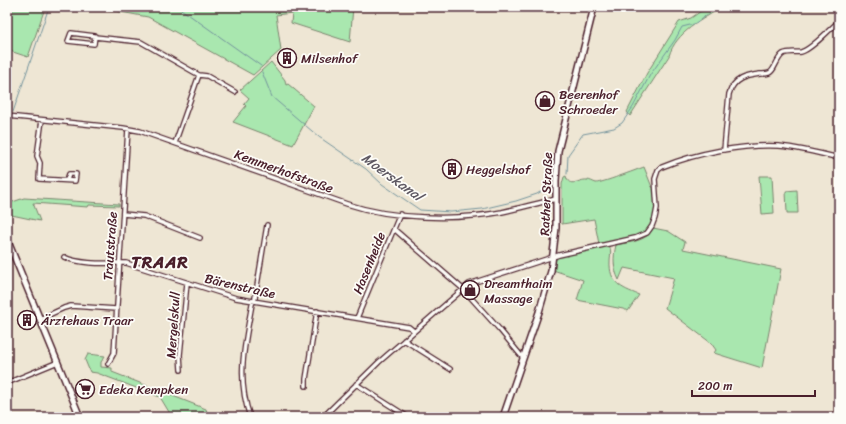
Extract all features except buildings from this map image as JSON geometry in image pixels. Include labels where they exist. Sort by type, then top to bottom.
[{"type":"street","name":"Rather Straße","points":[[503,417],[545,292],[554,256],[556,228],[556,170],[558,150],[594,7]]},
{"type":"street","points":[[724,150],[729,94],[737,80],[748,76],[769,73],[773,70],[779,58],[784,54],[789,52],[801,52],[808,49],[839,21]]},
{"type":"street","points":[[95,37],[94,44],[68,42],[71,33],[141,42],[199,75],[207,76],[235,92]]},
{"type":"street","points":[[175,143],[199,75]]},
{"type":"street","name":"Kemmerhofstraße","points":[[7,116],[128,129],[153,135],[356,207],[400,214],[444,217],[482,214],[501,212],[556,199]]},
{"type":"street","points":[[42,120],[38,154],[40,163],[39,179],[67,180]]},
{"type":"street","name":"Trautstraße","points":[[108,364],[114,353],[128,129]]},
{"type":"street","points":[[324,417],[356,384],[404,340],[462,289],[475,281],[554,256],[644,235],[650,230],[655,218],[657,208],[655,180],[657,173],[660,169],[667,165],[707,153],[724,150],[779,146],[839,158]]},
{"type":"street","points":[[122,214],[147,217],[200,238]]},
{"type":"street","name":"Hasenheide","points":[[357,318],[400,214]]},
{"type":"street","points":[[250,417],[244,396],[242,373],[244,349],[267,225]]},
{"type":"street","points":[[394,229],[462,289],[500,330],[523,358]]},
{"type":"street","points":[[7,241],[80,417]]},
{"type":"street","name":"Bärenstraße","points":[[64,257],[72,261],[126,263],[225,295],[357,318],[409,328],[414,331]]},
{"type":"street","name":"Mergelskull","points":[[181,370],[180,355],[187,283]]},
{"type":"street","points":[[40,319],[71,306],[116,309]]},
{"type":"street","points":[[306,386],[317,311]]},
{"type":"street","points":[[404,340],[450,369]]},
{"type":"street","points":[[7,383],[58,362]]},
{"type":"street","points":[[356,384],[408,417]]},
{"type":"green space","points":[[7,7],[45,8],[28,57],[7,50]]},
{"type":"green space","points":[[93,7],[353,7],[350,42],[291,23],[292,13],[276,15],[281,50],[253,75],[148,17]]},
{"type":"green space","points":[[707,7],[722,7],[691,27],[677,40],[669,56],[630,116],[627,112],[647,73],[679,22],[691,18]]},
{"type":"green space","points":[[271,62],[285,80],[286,85],[288,84],[314,106],[293,145],[233,122],[246,106],[244,104],[249,98],[240,90]]},
{"type":"green space","points":[[644,167],[652,187],[654,187],[655,204],[654,217],[650,226],[644,232],[625,239],[599,244],[594,219],[562,224],[562,184],[564,177],[566,176],[567,180],[572,183],[587,180],[596,183],[612,179]]},
{"type":"green space","points":[[759,176],[772,176],[774,213],[762,214]]},
{"type":"green space","points":[[797,190],[798,213],[787,213],[786,191]]},
{"type":"green space","points":[[24,198],[119,204],[119,206],[89,205],[88,207],[33,203],[40,221],[7,214],[7,204]]},
{"type":"green space","points":[[653,228],[668,231],[685,242],[683,249],[781,269],[762,368],[714,353],[716,350],[711,343],[665,308],[674,278],[624,268],[619,280],[614,263],[616,245],[642,239],[650,233]]},
{"type":"green space","points":[[609,246],[611,251],[610,268],[614,280],[617,284],[627,290],[639,295],[628,311],[577,300],[583,280],[553,270],[555,260],[560,256]]},
{"type":"green space","points":[[88,354],[105,356],[101,362],[101,367],[112,368],[112,372],[206,409],[208,417],[172,417],[160,397],[97,373],[90,372],[85,360]]},
{"type":"waterway","points":[[13,112],[49,7]]},
{"type":"waterway","name":"Moerskanal","points":[[178,7],[261,66]]},
{"type":"waterway","name":"Moerskanal","points":[[567,174],[568,155],[583,134],[614,128],[622,123],[633,107],[650,75],[675,40],[682,27],[694,24],[718,7]]},
{"type":"waterway","name":"Moerskanal","points":[[262,72],[272,97],[319,137],[366,169],[382,184],[420,210],[451,212],[482,209],[516,201],[537,194],[545,189]]},
{"type":"place","name":"Milsenhof","points":[[287,58]]},
{"type":"place","name":"Beerenhof Schroeder","points":[[545,101]]},
{"type":"place","name":"Heggelshof","points":[[452,169]]},
{"type":"place","name":"Dreamthaim Massage","points":[[470,290]]},
{"type":"place","name":"Ärztehaus Traar","points":[[27,320]]},
{"type":"place","name":"Edeka Kempken","points":[[85,389]]},
{"type":"district","name":"TRAAR","points":[[160,262]]}]
